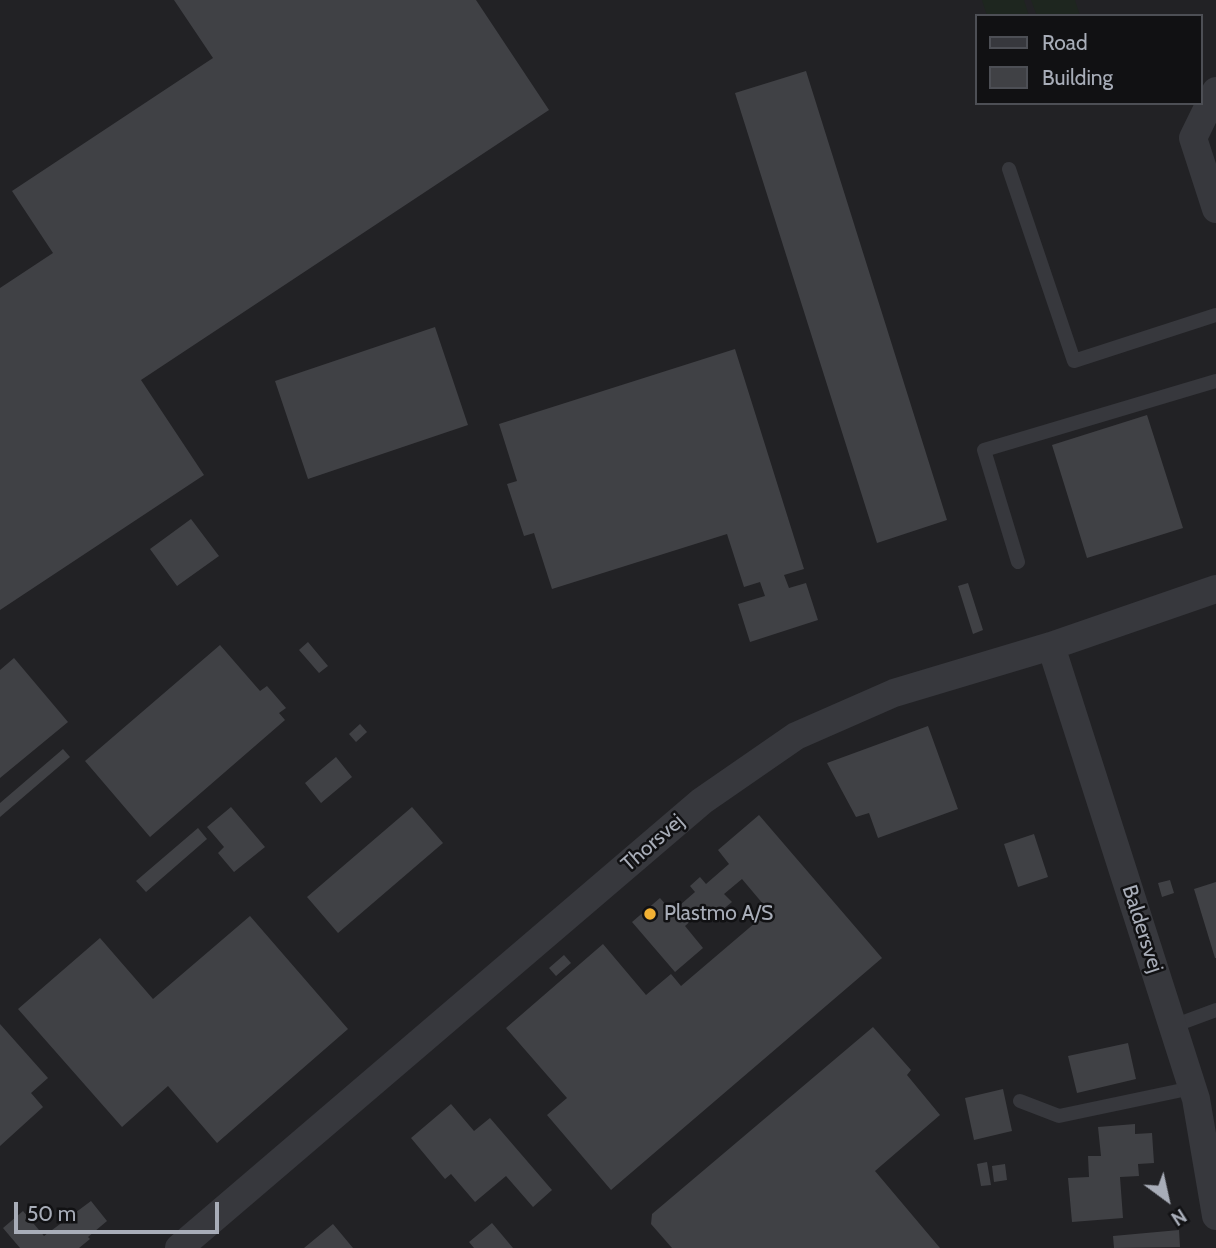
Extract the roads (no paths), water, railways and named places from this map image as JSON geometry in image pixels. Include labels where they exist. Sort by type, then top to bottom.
[{"type":"street","points":[[1216,91],[1193,138],[1216,209]]},
{"type":"street","name":"Thorsvej","points":[[179,1248],[712,794],[796,736],[886,697],[1051,646],[1216,589]]},
{"type":"street","name":"Baldersvej","points":[[1051,646],[1196,1099],[1216,1216]]},
{"type":"lane","points":[[1009,169],[1074,361],[1216,315]]},
{"type":"lane","points":[[1018,562],[984,450],[1216,381]]},
{"type":"lane","points":[[1173,1026],[1216,1010]]},
{"type":"lane","points":[[1020,1101],[1059,1116],[1192,1088]]},
{"type":"place","name":"Plastmo A/S","points":[[650,914]]}]
